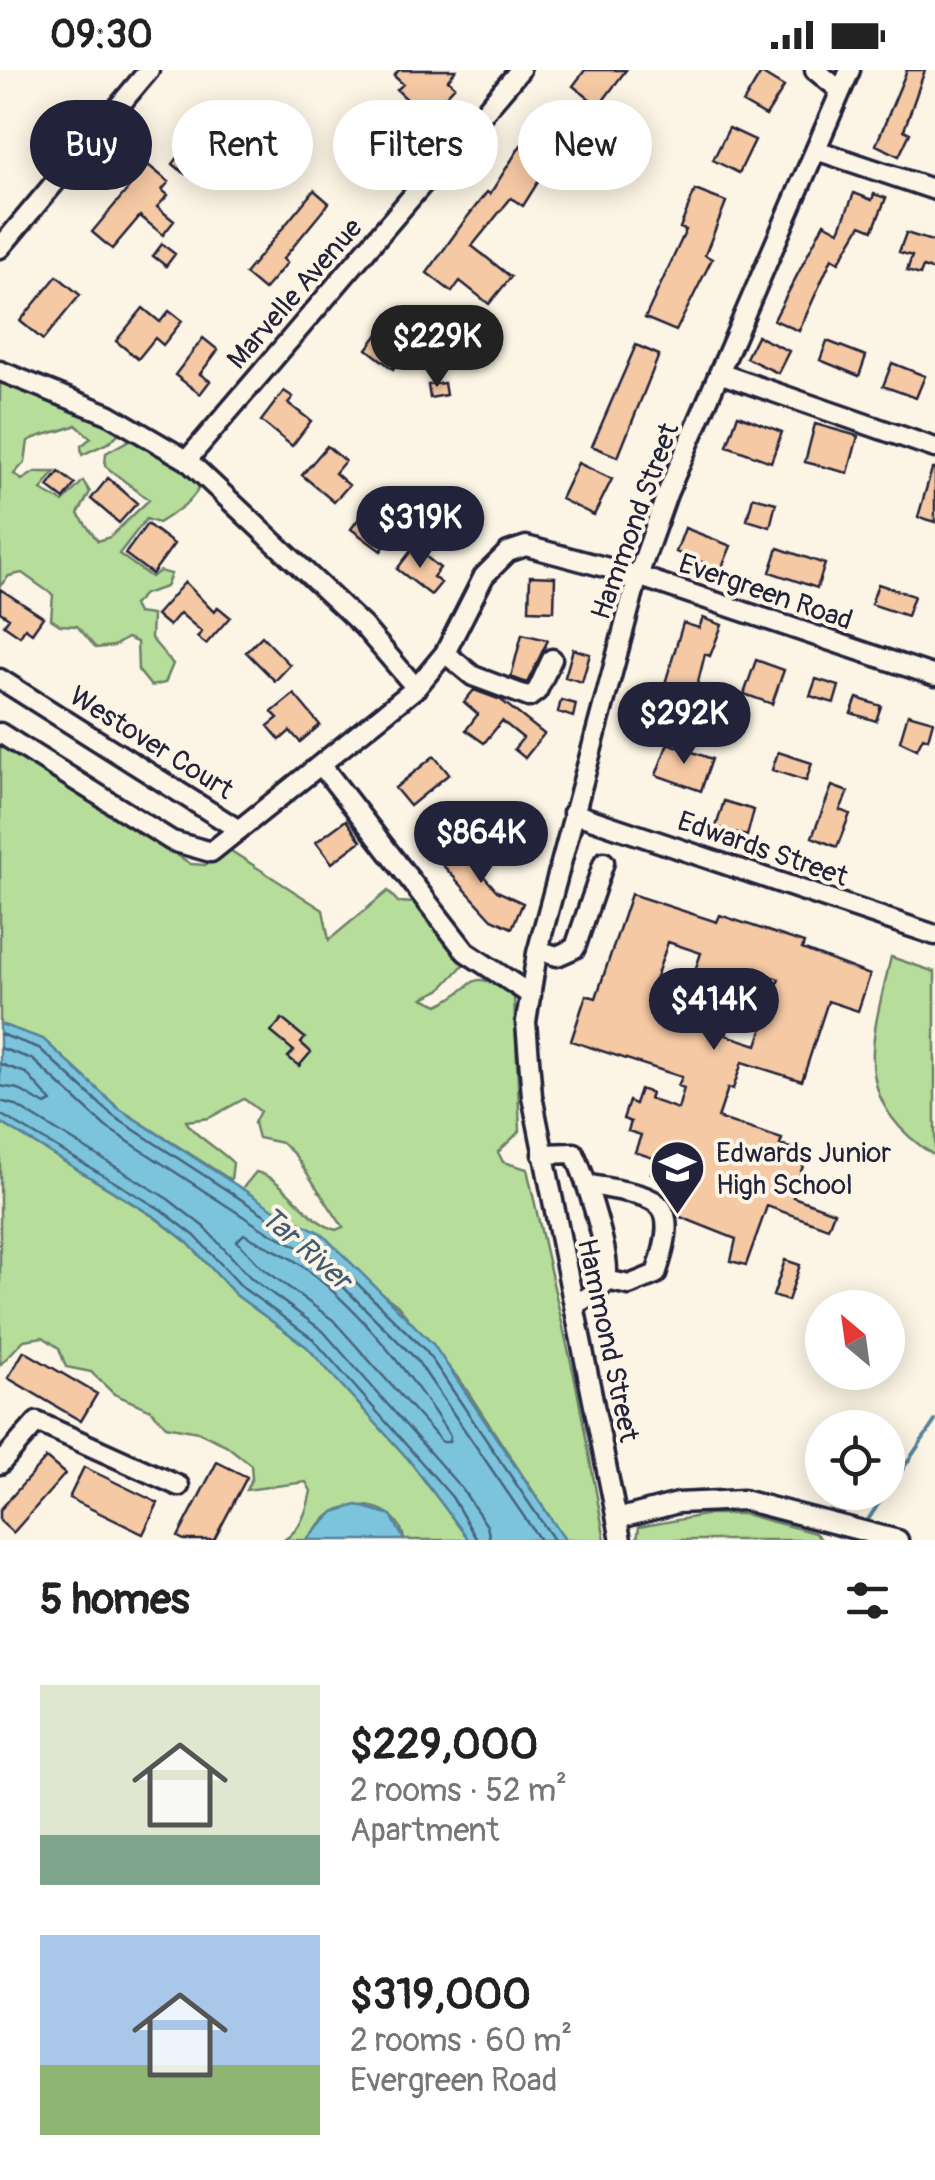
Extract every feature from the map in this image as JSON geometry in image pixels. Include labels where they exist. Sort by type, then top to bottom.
[{"type":"street","points":[[0,248],[150,70]]},
{"type":"street","name":"Marvelle Avenue","points":[[187,460],[520,70]]},
{"type":"street","points":[[815,70],[841,92]]},
{"type":"street","name":"Hammond Street","points":[[621,1540],[576,1304],[542,1154],[528,1042],[538,950],[638,576],[666,494],[850,70]]},
{"type":"street","points":[[816,150],[935,190]]},
{"type":"street","points":[[0,372],[108,414],[187,460],[363,626],[416,688]]},
{"type":"street","points":[[719,373],[935,448]]},
{"type":"street","name":"Evergreen Road","points":[[240,830],[416,688],[445,654],[484,576],[508,552],[526,546],[638,576],[935,676]]},
{"type":"street","points":[[445,654],[473,676],[528,697],[538,691],[552,659]]},
{"type":"street","name":"Westover Court","points":[[0,679],[240,830],[211,852],[183,847],[0,733]]},
{"type":"street","points":[[322,766],[466,952],[531,995]]},
{"type":"street","name":"Edwards Street","points":[[573,813],[935,935]]},
{"type":"street","points":[[538,950],[557,956],[575,948],[604,862]]},
{"type":"street","points":[[542,1154],[574,1153],[608,1270],[606,1280],[576,1304]]},
{"type":"street","points":[[586,1184],[647,1196],[664,1209],[670,1231],[656,1274],[629,1285],[606,1280]]},
{"type":"street","points":[[0,1464],[37,1422],[178,1486]]},
{"type":"street","points":[[617,1518],[678,1503],[744,1500],[898,1540]]},
{"type":"green space","points":[[0,379],[106,417],[120,432],[110,442],[82,455],[81,446],[91,438],[76,425],[34,438],[28,441],[25,462],[14,474],[22,480],[35,472],[55,472],[41,490],[63,502],[83,481],[90,492],[78,514],[98,541],[110,537],[149,500],[105,466],[106,453],[133,438],[155,447],[202,481],[190,500],[171,515],[158,523],[146,519],[119,554],[151,577],[160,571],[171,574],[166,587],[144,594],[133,605],[137,613],[152,615],[151,638],[173,664],[165,683],[151,686],[138,670],[137,642],[127,638],[114,646],[96,648],[77,626],[60,625],[51,619],[53,595],[22,573],[9,576],[0,586]]},
{"type":"green space","points":[[0,740],[191,864],[206,865],[228,849],[323,910],[329,940],[388,891],[398,902],[416,903],[464,964],[440,990],[423,998],[438,1005],[480,980],[514,996],[520,1131],[498,1152],[503,1162],[527,1169],[576,1384],[605,1540],[565,1540],[462,1383],[397,1305],[242,1189],[256,1172],[276,1182],[325,1225],[336,1230],[343,1227],[295,1155],[282,1143],[258,1138],[254,1123],[260,1111],[244,1099],[209,1118],[186,1121],[233,1163],[231,1180],[118,1108],[43,1039],[0,1024]]},
{"type":"green space","points":[[891,957],[935,972],[935,1156],[889,1114],[878,1091],[873,1042]]},
{"type":"green space","points":[[0,1122],[154,1217],[188,1243],[236,1295],[307,1347],[409,1460],[469,1540],[404,1540],[401,1529],[387,1513],[355,1506],[330,1515],[306,1540],[284,1540],[295,1531],[305,1512],[311,1491],[306,1482],[246,1490],[252,1478],[251,1465],[226,1445],[198,1432],[166,1426],[151,1410],[114,1394],[91,1372],[66,1367],[59,1348],[43,1337],[24,1340],[0,1365]]},
{"type":"green space","points":[[710,1514],[744,1514],[815,1533],[822,1540],[637,1540],[639,1527]]},
{"type":"water","name":"Tar River","points":[[0,1024],[43,1039],[118,1108],[273,1209],[321,1233],[433,1344],[565,1540],[469,1540],[409,1460],[307,1347],[236,1295],[188,1243],[155,1217],[0,1122]]},
{"type":"water","points":[[357,1505],[391,1515],[404,1540],[306,1540],[334,1512]]},
{"type":"building","points":[[399,70],[456,70],[448,80],[455,86],[442,100],[408,100],[397,90],[403,84],[394,76]]},
{"type":"building","points":[[585,70],[626,70],[604,100],[591,100],[573,86]]},
{"type":"building","points":[[907,70],[925,70],[904,130],[910,133],[899,156],[876,145]]},
{"type":"building","points":[[761,73],[784,87],[766,116],[743,103]]},
{"type":"building","points":[[729,128],[755,140],[739,173],[713,160]]},
{"type":"building","points":[[518,150],[518,190],[533,190],[523,206],[511,198],[472,246],[511,277],[489,304],[460,281],[452,292],[427,273],[487,192],[498,190],[498,181]]},
{"type":"building","points":[[152,168],[169,182],[162,190],[168,195],[157,207],[174,221],[163,235],[140,216],[112,249],[92,232],[127,190],[152,190]]},
{"type":"building","points":[[314,190],[329,203],[283,259],[287,263],[264,290],[245,274]]},
{"type":"building","points":[[695,190],[726,202],[705,255],[712,259],[676,331],[645,318],[686,230],[680,228]]},
{"type":"building","points":[[854,193],[872,200],[874,194],[886,198],[873,230],[861,225],[839,262],[832,258],[799,331],[774,320],[824,223],[839,231]]},
{"type":"building","points":[[906,233],[935,242],[935,271],[923,267],[920,275],[907,271],[912,256],[899,252]]},
{"type":"building","points":[[162,244],[175,254],[166,266],[153,256]]},
{"type":"building","points":[[57,276],[80,295],[43,340],[20,321]]},
{"type":"building","points":[[143,308],[160,322],[169,311],[182,321],[163,345],[155,338],[138,359],[116,341]]},
{"type":"building","points":[[390,318],[417,338],[393,369],[367,349]]},
{"type":"building","points":[[757,336],[789,351],[778,373],[746,358]]},
{"type":"building","points":[[203,338],[218,350],[200,374],[210,381],[200,394],[175,375]]},
{"type":"building","points":[[827,341],[866,356],[859,376],[820,360]]},
{"type":"building","points":[[636,345],[659,355],[618,457],[592,446]]},
{"type":"building","points":[[892,363],[925,376],[916,398],[883,386]]},
{"type":"building","points":[[444,383],[446,395],[430,398],[428,385]]},
{"type":"building","points":[[284,391],[293,397],[288,403],[311,421],[292,446],[261,421]]},
{"type":"building","points":[[738,415],[782,432],[771,462],[727,446]]},
{"type":"building","points":[[815,424],[858,436],[848,473],[805,462]]},
{"type":"building","points":[[327,446],[345,461],[335,473],[349,485],[334,502],[302,475]]},
{"type":"building","points":[[578,463],[612,479],[594,515],[561,499]]},
{"type":"building","points":[[935,469],[935,522],[918,517]]},
{"type":"building","points":[[59,472],[75,484],[64,499],[48,487]]},
{"type":"building","points":[[108,478],[137,503],[119,523],[91,499]]},
{"type":"building","points":[[753,497],[776,503],[770,527],[747,520]]},
{"type":"building","points":[[371,502],[401,525],[381,551],[351,529]]},
{"type":"building","points":[[147,524],[174,544],[152,574],[125,554]]},
{"type":"building","points":[[685,528],[731,546],[721,570],[676,552]]},
{"type":"building","points":[[414,547],[440,568],[433,577],[441,583],[431,595],[397,569]]},
{"type":"building","points":[[778,548],[825,564],[817,588],[770,572]]},
{"type":"building","points":[[530,576],[555,577],[554,611],[529,610]]},
{"type":"building","points":[[185,582],[214,612],[218,607],[230,617],[206,644],[197,637],[202,632],[180,613],[169,626],[156,615]]},
{"type":"building","points":[[878,584],[914,596],[907,616],[871,604]]},
{"type":"building","points":[[0,589],[43,617],[32,633],[25,628],[20,636],[4,625],[9,618],[0,612]]},
{"type":"building","points":[[703,618],[722,625],[710,656],[705,654],[695,694],[664,687],[683,623],[699,628]]},
{"type":"building","points":[[522,634],[548,640],[527,683],[511,677]]},
{"type":"building","points":[[262,636],[290,665],[275,681],[246,652]]},
{"type":"building","points":[[573,649],[590,654],[582,682],[565,677]]},
{"type":"building","points":[[756,660],[784,670],[772,704],[744,694]]},
{"type":"building","points":[[816,679],[839,686],[834,703],[810,696]]},
{"type":"building","points":[[474,690],[501,700],[544,734],[525,758],[514,749],[523,738],[502,721],[484,743],[466,730],[478,714],[464,702]]},
{"type":"building","points":[[294,694],[320,725],[300,742],[290,731],[280,740],[268,726],[278,718],[272,712]]},
{"type":"building","points":[[857,698],[881,706],[876,721],[851,713]]},
{"type":"building","points":[[561,700],[576,704],[573,717],[558,712]]},
{"type":"building","points":[[908,714],[933,721],[928,739],[923,737],[917,749],[900,741]]},
{"type":"building","points":[[668,743],[712,759],[701,791],[656,775]]},
{"type":"building","points":[[778,752],[812,763],[806,781],[772,770]]},
{"type":"building","points":[[434,756],[449,774],[410,806],[395,788]]},
{"type":"building","points":[[832,786],[848,792],[840,810],[850,814],[837,847],[812,837]]},
{"type":"building","points":[[724,801],[754,810],[747,836],[716,827]]},
{"type":"building","points":[[346,820],[361,841],[332,863],[316,842]]},
{"type":"building","points":[[466,840],[480,857],[472,863],[497,891],[523,903],[512,928],[492,919],[440,862]]},
{"type":"building","points":[[631,894],[717,922],[720,915],[804,943],[802,949],[870,975],[858,1011],[828,1001],[802,1081],[742,1062],[718,1118],[782,1139],[780,1145],[807,1153],[793,1197],[834,1212],[828,1228],[767,1206],[746,1265],[731,1261],[736,1239],[678,1216],[672,1202],[678,1182],[651,1173],[656,1159],[635,1152],[641,1135],[628,1131],[631,1122],[623,1119],[629,1101],[635,1104],[640,1089],[651,1093],[649,1099],[678,1109],[684,1088],[678,1086],[682,1077],[571,1041],[586,995],[596,998]],"holes":[[[668,942],[701,953],[685,1000],[652,989]],[[748,969],[779,979],[757,1045],[726,1035]]]},
{"type":"building","points":[[282,1019],[305,1038],[301,1043],[311,1052],[299,1066],[288,1057],[294,1051],[271,1032]]},
{"type":"building","points":[[785,1260],[800,1265],[788,1301],[773,1296]]},
{"type":"building","points":[[24,1351],[97,1394],[81,1421],[8,1378]]},
{"type":"building","points":[[46,1458],[65,1474],[13,1533],[0,1521],[0,1510]]},
{"type":"building","points":[[217,1462],[247,1477],[214,1540],[184,1540],[178,1537]]},
{"type":"building","points":[[84,1467],[158,1503],[143,1534],[69,1498]]},
{"type":"waterway","points":[[905,1466],[935,1421]]},
{"type":"waterway","points":[[864,1526],[874,1510]]},
{"type":"place","name":"Edwards Junior High School","points":[[677,1217]]}]
